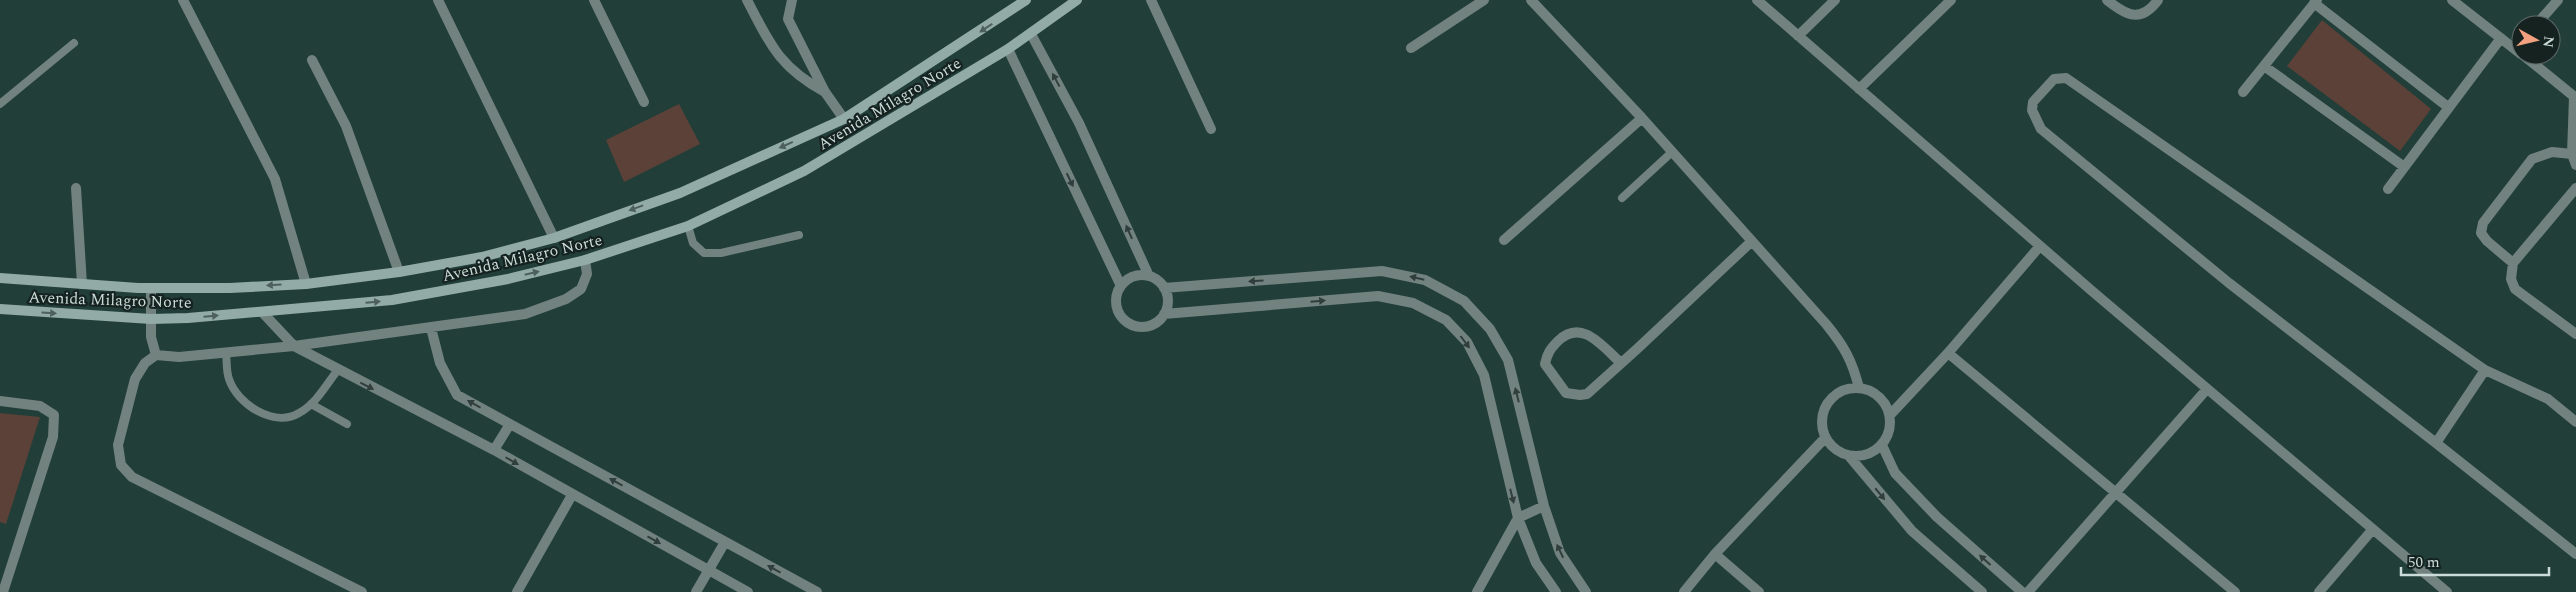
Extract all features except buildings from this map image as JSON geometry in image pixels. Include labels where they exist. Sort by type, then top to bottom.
[{"type":"main road","name":"Avenida Milagro Norte","points":[[0,278],[151,288],[230,288],[306,284],[399,272],[482,257],[554,238],[680,193],[844,119],[1026,0]]},
{"type":"main road","name":"Avenida Milagro Norte","points":[[0,309],[151,319],[262,312],[392,300],[508,279],[585,260],[688,226],[804,172],[1008,49],[1077,0]]},
{"type":"main road","points":[[0,314],[24,312]]},
{"type":"street","points":[[183,0],[275,179],[306,284]]},
{"type":"street","points":[[438,0],[554,238]]},
{"type":"street","points":[[594,0],[644,102]]},
{"type":"street","points":[[747,0],[773,50],[804,81],[825,92]]},
{"type":"street","points":[[792,0],[788,19],[825,92],[844,119]]},
{"type":"street","points":[[1151,0],[1210,129]]},
{"type":"street","points":[[1411,48],[1484,0]]},
{"type":"street","points":[[1531,0],[1642,118],[1844,346],[1853,364],[1859,388]]},
{"type":"street","points":[[1798,36],[1834,0]]},
{"type":"street","points":[[1860,89],[1951,0]]},
{"type":"street","points":[[2107,0],[2120,10],[2135,16],[2150,12],[2158,0]]},
{"type":"street","points":[[2452,0],[2511,45]]},
{"type":"street","points":[[2545,15],[2558,0]]},
{"type":"street","points":[[1762,2],[1798,36],[2040,246],[2446,592]]},
{"type":"street","points":[[2243,92],[2316,2],[2448,107]]},
{"type":"street","points":[[1031,34],[1079,123],[1149,276],[1164,288],[1168,298],[1164,314],[1155,324],[1135,327],[1126,322],[1119,314],[1116,305],[1117,294],[1129,279],[1149,276]]},
{"type":"street","points":[[2388,189],[2403,166],[2501,38]]},
{"type":"street","points":[[1008,49],[1122,286]]},
{"type":"street","points":[[312,60],[346,126],[399,272]]},
{"type":"street","points":[[2537,65],[2575,97],[2572,154],[2576,164]]},
{"type":"street","points":[[2264,66],[2403,166]]},
{"type":"street","points":[[2576,422],[2548,399],[2485,370],[2066,78],[2054,79],[2033,102],[2032,110],[2041,128],[2229,283],[2576,554]]},
{"type":"street","points":[[1504,240],[1642,118]]},
{"type":"street","points":[[2513,263],[2487,241],[2481,233],[2483,223],[2532,159],[2552,152],[2572,154]]},
{"type":"street","points":[[76,188],[82,252],[82,284]]},
{"type":"street","points":[[2576,188],[2513,263],[2512,279],[2515,289],[2576,334]]},
{"type":"street","points":[[1621,363],[1596,340],[1584,332],[1574,331],[1567,332],[1548,352],[1544,364],[1566,393],[1587,394],[1621,363],[1752,241]]},
{"type":"street","points":[[1890,415],[1948,353],[2040,246]]},
{"type":"street","points":[[362,592],[132,477],[121,464],[118,445],[135,379],[145,363],[156,355],[178,357],[294,346],[525,314],[566,299],[581,289],[587,274],[585,260]]},
{"type":"street","points":[[1164,288],[1382,271],[1425,280],[1464,301],[1490,328],[1508,360],[1544,506],[1560,554],[1586,592]]},
{"type":"street","points":[[151,288],[151,337],[156,355]]},
{"type":"street","points":[[1164,314],[1378,296],[1413,303],[1446,320],[1467,342],[1484,375],[1518,518],[1536,563],[1556,592]]},
{"type":"street","points":[[262,312],[294,346],[494,450],[748,592]]},
{"type":"street","points":[[431,328],[440,363],[457,395],[817,592]]},
{"type":"street","points":[[1948,353],[2235,592]]},
{"type":"street","points":[[2436,443],[2485,370]]},
{"type":"street","points":[[1859,388],[1879,396],[1890,415],[1888,436],[1882,445],[1867,455],[1849,456],[1835,450],[1825,438],[1822,422],[1827,405],[1841,392],[1859,388]]},
{"type":"street","points":[[2028,592],[2114,491],[2206,389]]},
{"type":"street","points":[[0,401],[40,406],[54,415],[54,437],[4,592]]},
{"type":"street","points":[[494,450],[510,424]]},
{"type":"street","points":[[1684,592],[1715,554],[1825,438]]},
{"type":"street","points":[[1882,445],[1895,473],[1937,517],[2022,592]]},
{"type":"street","points":[[1849,456],[1912,531],[1982,592]]},
{"type":"street","points":[[517,592],[572,495]]},
{"type":"street","points":[[1477,592],[1518,518],[1544,506]]},
{"type":"street","points":[[2319,592],[2373,529]]},
{"type":"street","points":[[696,592],[725,542]]},
{"type":"street","points":[[1715,554],[1759,592]]},
{"type":"lane","points":[[0,104],[74,43]]},
{"type":"lane","points":[[1622,198],[1672,152]]},
{"type":"lane","points":[[688,226],[693,243],[704,253],[721,253],[798,235]]},
{"type":"lane","points":[[226,352],[231,384],[241,400],[269,415],[291,418],[311,404],[337,370]]},
{"type":"lane","points":[[311,404],[347,424]]},
{"type":"shaded area","points":[[2322,20],[2431,109],[2400,151],[2287,66]]},
{"type":"shaded area","points":[[679,104],[700,144],[624,182],[606,140]]},
{"type":"shaded area","points":[[0,413],[40,417],[6,524],[0,522]]}]
